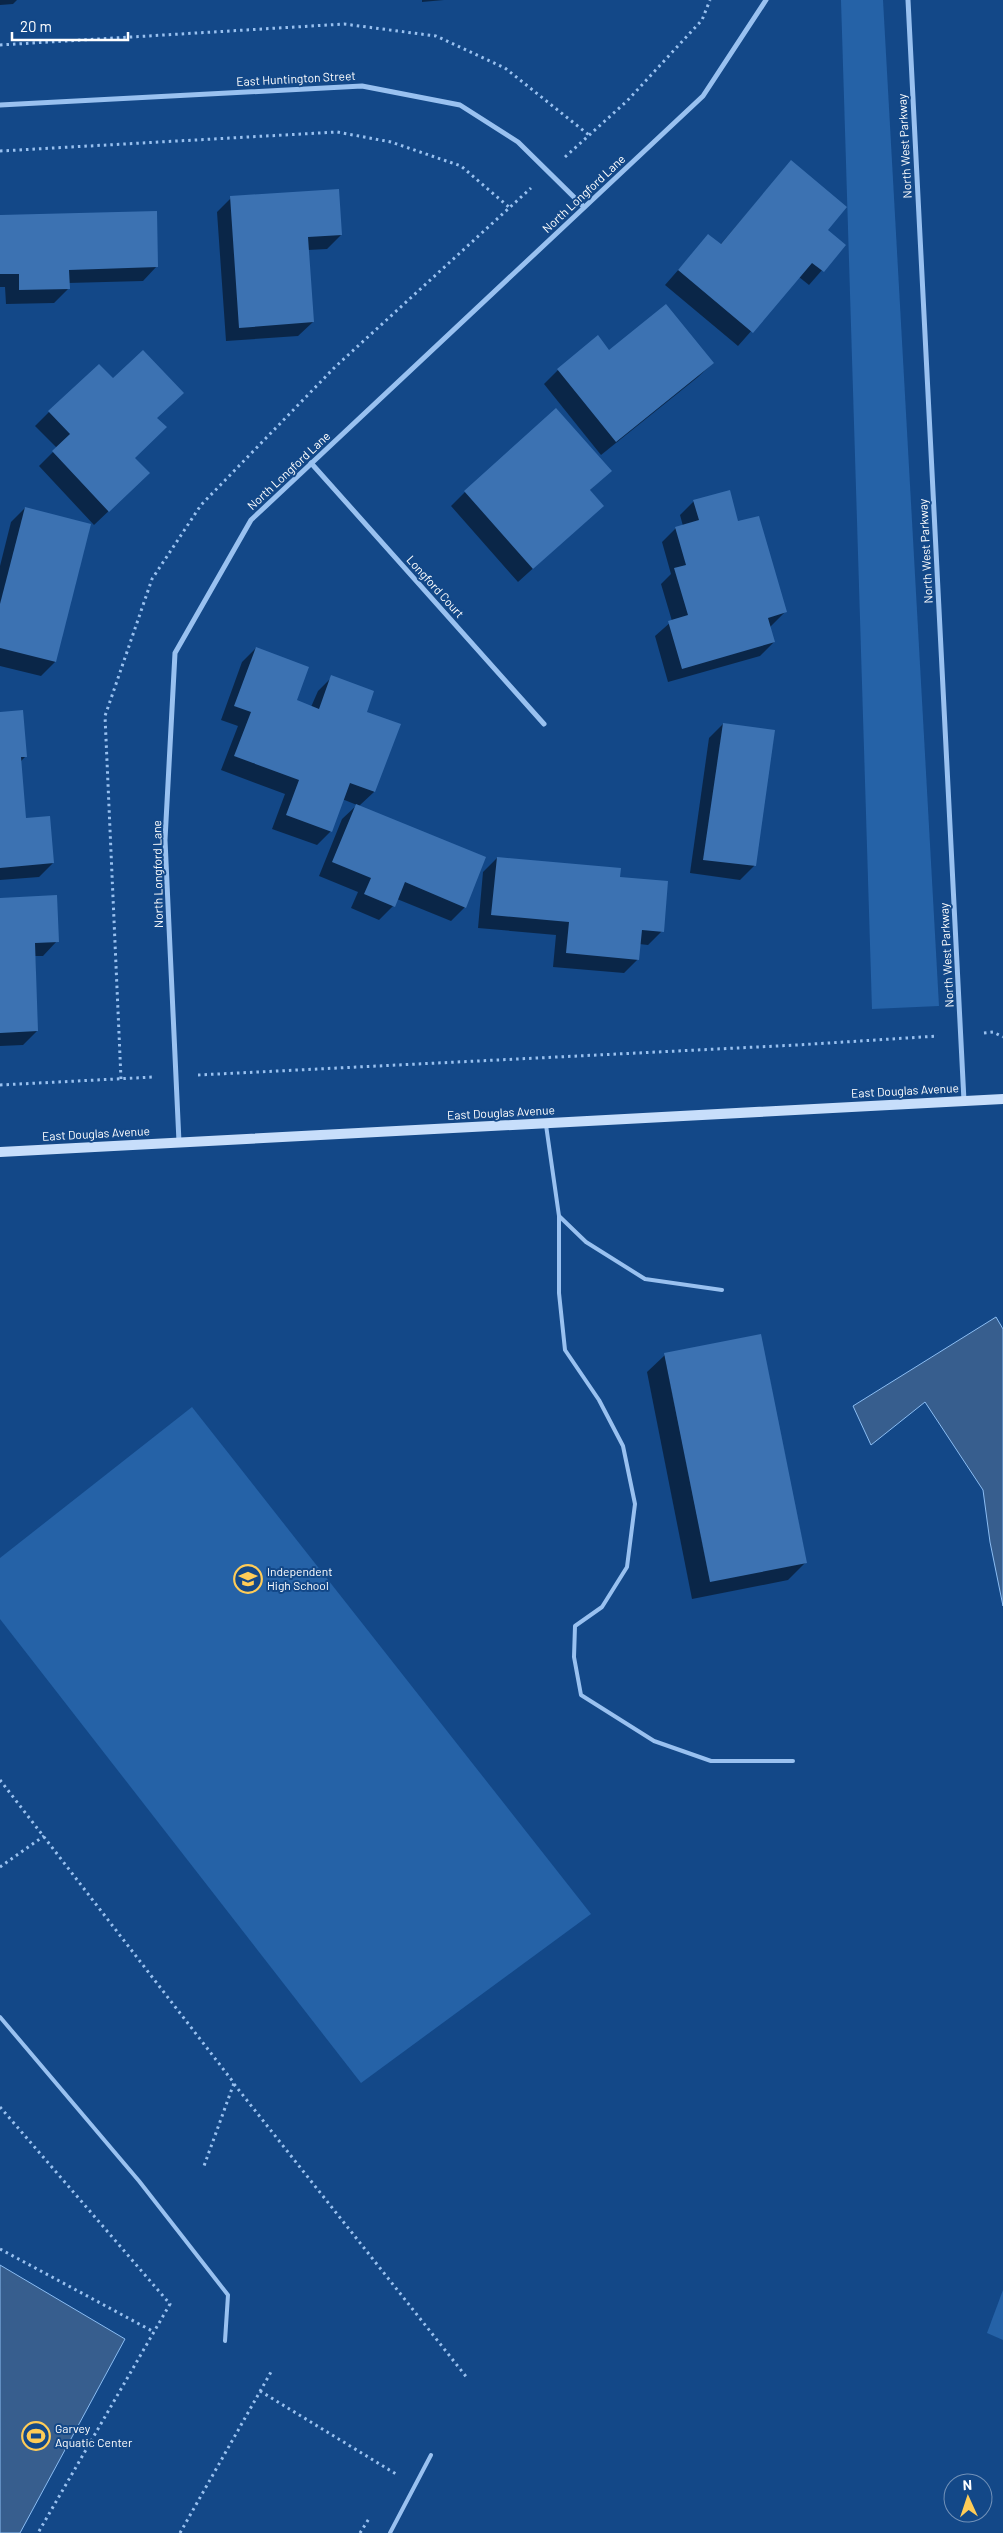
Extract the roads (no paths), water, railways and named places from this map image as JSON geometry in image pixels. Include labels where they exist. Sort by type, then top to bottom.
[{"type":"street","name":"North Longford Lane","points":[[179,1142],[165,840],[175,653],[251,520],[703,96],[766,0]]},
{"type":"street","name":"North West Parkway","points":[[908,0],[964,1101]]},
{"type":"street","name":"East Huntington Street","points":[[0,105],[362,86],[460,105],[518,142],[584,207]]},
{"type":"street","name":"Longford Court","points":[[311,463],[544,724]]},
{"type":"street","name":"East Douglas Avenue","points":[[0,1152],[1003,1099]]},
{"type":"lane","points":[[546,1123],[559,1216],[559,1294],[565,1350],[599,1400],[623,1446],[635,1504],[627,1567],[602,1607],[575,1626],[574,1657],[581,1695],[654,1742],[711,1761],[793,1762]]},
{"type":"lane","points":[[559,1216],[586,1242],[645,1279],[722,1290]]},
{"type":"lane","points":[[0,2017],[139,2181],[228,2295],[225,2341]]},
{"type":"lane","points":[[390,2533],[431,2455]]},
{"type":"place","name":"Independent High School","points":[[248,1579]]},
{"type":"place","name":"Garvey Aquatic Center","points":[[36,2436]]}]
